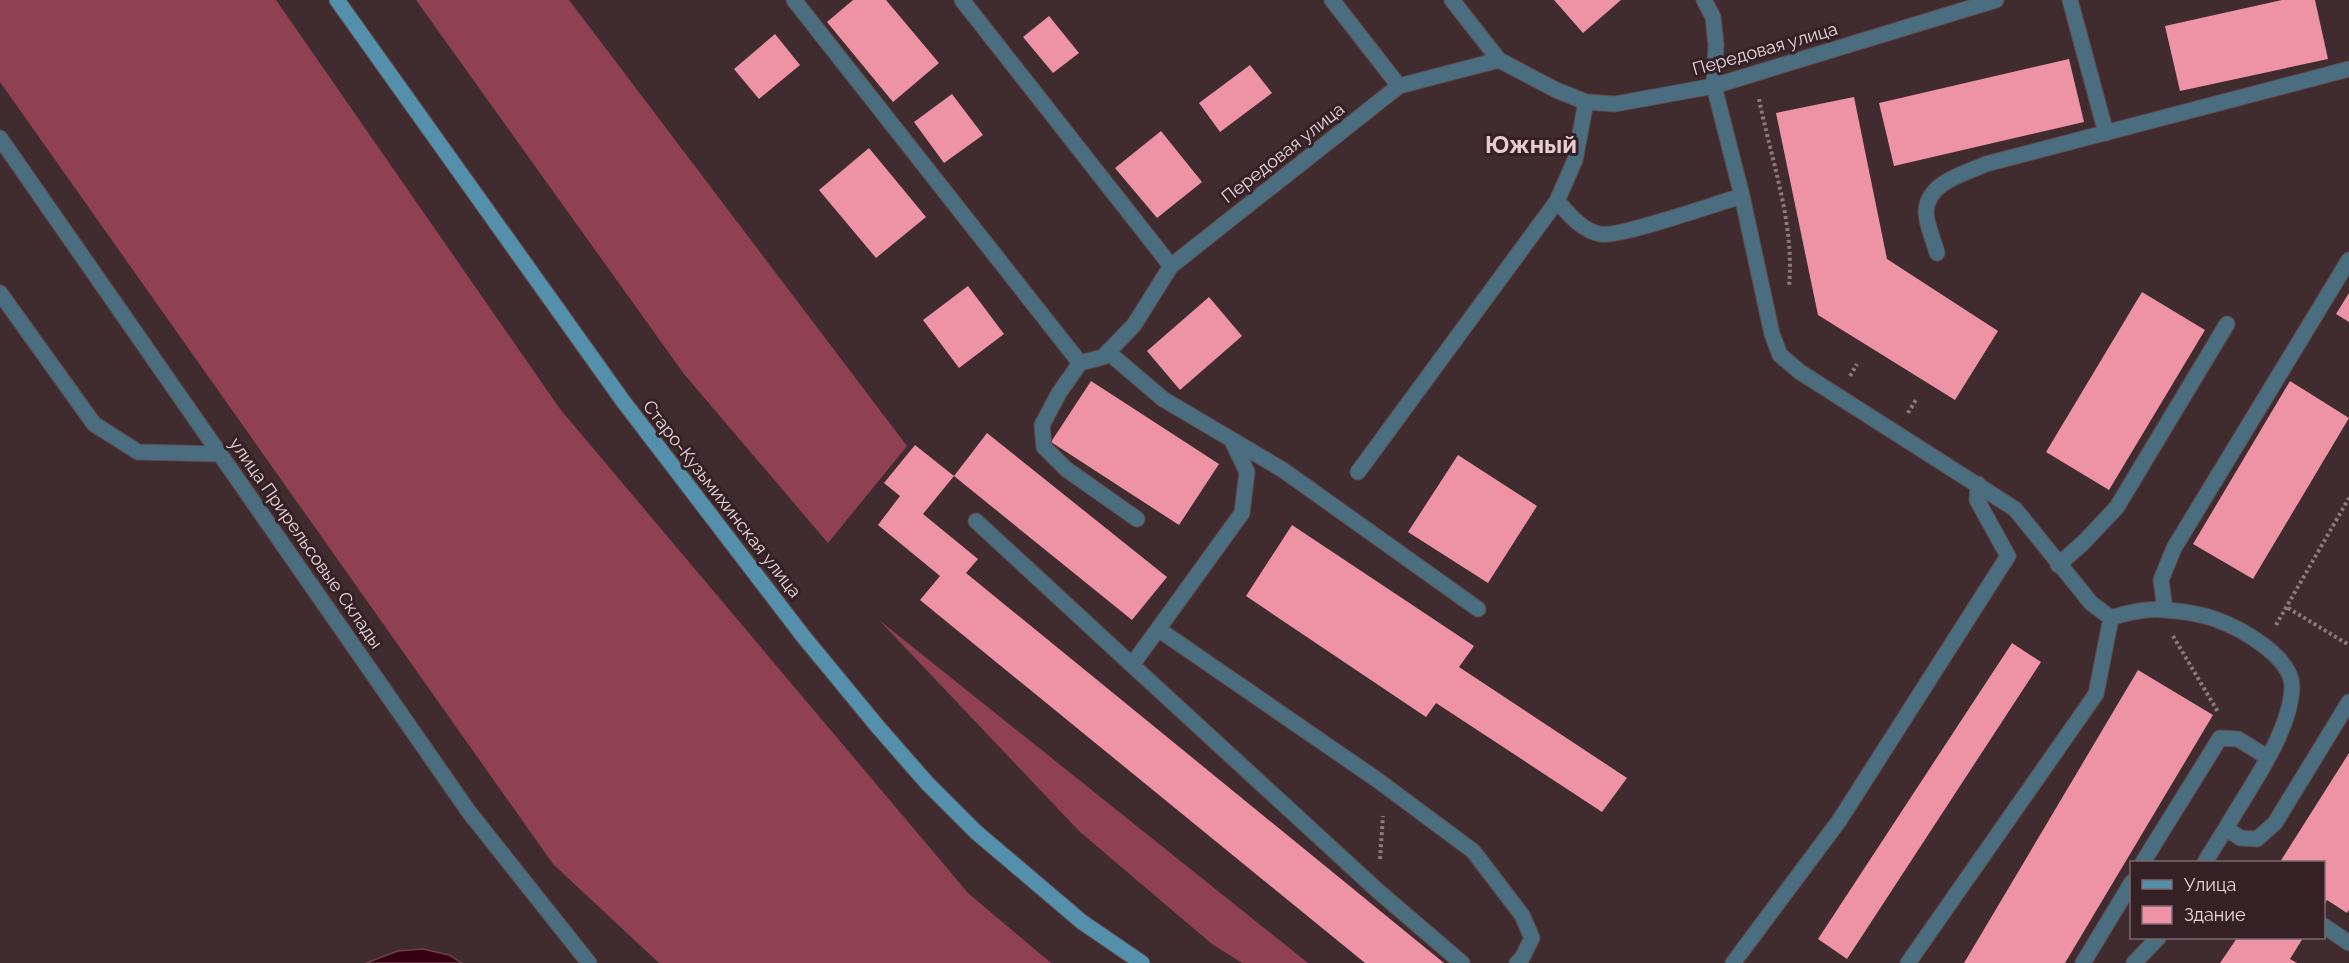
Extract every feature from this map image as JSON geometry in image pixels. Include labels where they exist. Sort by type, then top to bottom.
[{"type":"main road","name":"Старо-Кузьмихинская улица","points":[[337,0],[623,401],[755,575],[871,718],[927,783],[976,832],[1082,922],[1142,963]]},
{"type":"street","points":[[794,0],[1080,363],[1059,393],[1042,425],[1044,447],[1066,469],[1137,519]]},
{"type":"street","points":[[962,0],[1171,266]]},
{"type":"street","points":[[1332,0],[1399,86]]},
{"type":"street","points":[[1452,0],[1499,60]]},
{"type":"street","points":[[1704,0],[1713,17],[1714,86],[1742,196],[1772,334],[1780,355],[1816,384],[2015,509],[2091,603],[2111,618]]},
{"type":"street","name":"Передовая улица","points":[[1080,363],[1103,357],[1134,325],[1171,266],[1399,86],[1499,60],[1556,90],[1586,102],[1615,104],[1714,86],[1996,0]]},
{"type":"street","points":[[2070,0],[2106,133]]},
{"type":"street","points":[[1937,253],[1926,213],[1929,198],[1946,181],[1986,164],[2349,69]]},
{"type":"street","points":[[1358,472],[1557,201],[1575,160],[1586,102]]},
{"type":"street","name":"улица Прирельсовые Склады","points":[[0,138],[469,812],[589,963]]},
{"type":"street","points":[[1557,201],[1587,229],[1602,235],[1646,225],[1742,196]]},
{"type":"street","points":[[2165,610],[2161,580],[2174,548],[2349,260]]},
{"type":"street","points":[[0,293],[94,424],[138,452],[220,454]]},
{"type":"street","points":[[2058,565],[2083,543],[2116,507],[2228,324]]},
{"type":"street","points":[[1108,352],[1163,399],[1283,470],[1478,609]]},
{"type":"street","points":[[1132,665],[1242,513],[1248,472],[1233,442]]},
{"type":"street","points":[[1733,963],[1839,821],[2008,556],[1977,500],[1978,484]]},
{"type":"street","points":[[976,521],[1378,891],[1462,963]]},
{"type":"street","points":[[2111,618],[2131,611],[2165,610],[2215,619],[2259,642],[2280,658],[2293,685],[2290,709],[2267,757],[2226,828],[2212,860]]},
{"type":"street","points":[[1908,963],[2096,694],[2111,618]]},
{"type":"street","points":[[1158,629],[1384,785],[1473,851],[1522,915],[1532,938],[1517,963]]},
{"type":"street","points":[[2226,828],[2240,837],[2257,839],[2275,823],[2349,702]]},
{"type":"street","points":[[2145,861],[2220,738],[2238,739],[2267,757]]},
{"type":"street","points":[[2083,963],[2130,885]]},
{"type":"street","points":[[2325,927],[2349,943]]},
{"type":"street","points":[[2138,962],[2157,939]]},
{"type":"path","points":[[1758,93],[1784,216],[1791,268],[1789,288]]},
{"type":"path","points":[[1775,218],[1784,216]]},
{"type":"path","points":[[1906,418],[1917,398]]},
{"type":"path","points":[[2259,642],[2282,620],[2349,498]]},
{"type":"path","points":[[2288,608],[2349,645]]},
{"type":"path","points":[[2165,610],[2171,632],[2223,720],[2220,738]]},
{"type":"path","points":[[1378,891],[1384,785]]},
{"type":"shaded area","points":[[0,0],[276,0],[560,409],[968,893],[1051,963],[659,963],[553,864],[0,82]]},
{"type":"shaded area","points":[[416,0],[569,0],[907,446],[828,543],[684,374]]},
{"type":"shaded area","points":[[879,620],[1308,963],[1242,963],[1212,944],[1080,832]]},
{"type":"shaded area","points":[[423,949],[449,955],[462,963],[366,963],[398,951]]},
{"type":"building","points":[[853,0],[886,0],[939,63],[893,102],[827,22]]},
{"type":"building","points":[[1554,0],[1621,0],[1583,33]]},
{"type":"building","points":[[2282,0],[2315,0],[2328,59],[2180,91],[2165,26]]},
{"type":"building","points":[[1049,16],[1079,53],[1053,73],[1023,37]]},
{"type":"building","points":[[775,34],[800,65],[759,99],[734,69]]},
{"type":"building","points":[[2069,59],[2084,122],[1894,166],[1879,103]]},
{"type":"building","points":[[1250,65],[1272,93],[1220,132],[1199,103]]},
{"type":"building","points":[[952,94],[983,135],[944,163],[914,122]]},
{"type":"building","points":[[1854,97],[1887,259],[1998,331],[1955,400],[1818,315],[1776,113]]},
{"type":"building","points":[[1161,131],[1202,182],[1157,218],[1115,168]]},
{"type":"building","points":[[869,148],[926,217],[876,258],[819,190]]},
{"type":"building","points":[[968,286],[1004,334],[959,368],[923,320]]},
{"type":"building","points":[[2142,292],[2205,330],[2109,490],[2046,452]]},
{"type":"building","points":[[2349,293],[2349,322],[2336,314]]},
{"type":"building","points":[[1209,297],[1242,336],[1180,390],[1147,351]]},
{"type":"building","points":[[1091,381],[1219,464],[1179,525],[1051,442]]},
{"type":"building","points":[[2290,381],[2349,418],[2253,579],[2193,544]]},
{"type":"building","points":[[987,433],[1167,577],[1132,620],[954,476]]},
{"type":"building","points":[[915,445],[954,476],[923,514],[978,559],[966,573],[1444,963],[1365,963],[920,600],[940,576],[878,525],[900,496],[884,483]]},
{"type":"building","points":[[1458,455],[1537,506],[1488,583],[1408,532]]},
{"type":"building","points":[[1292,525],[1474,646],[1459,667],[1627,778],[1602,812],[1436,703],[1426,717],[1246,596]]},
{"type":"building","points":[[2012,643],[2041,662],[1847,959],[1818,939]]},
{"type":"building","points":[[2138,670],[2213,715],[2065,963],[1964,963]]},
{"type":"building","points":[[2349,753],[2349,910],[2347,913],[2327,900],[2325,903],[2325,861],[2281,861]]},
{"type":"building","points":[[2236,939],[2302,939],[2290,959],[2297,963],[2220,963]]},
{"type":"district","name":"Южный","points":[[1531,145]]}]
